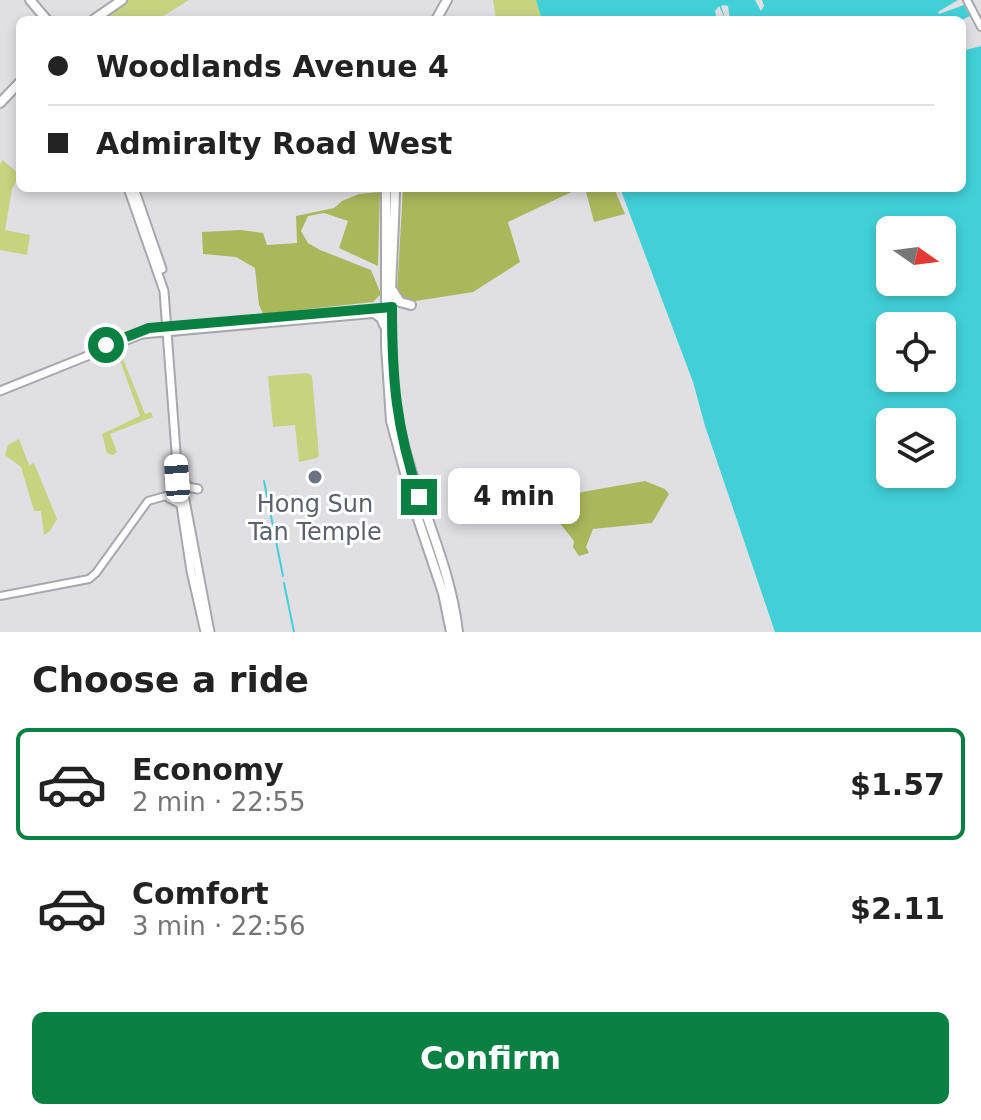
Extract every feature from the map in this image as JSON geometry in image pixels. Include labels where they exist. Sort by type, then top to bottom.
[{"type":"main road","points":[[30,0],[46,16]]},
{"type":"main road","points":[[92,16],[114,0]]},
{"type":"main road","points":[[99,16],[122,0]]},
{"type":"main road","points":[[435,16],[444,0]]},
{"type":"main road","points":[[0,103],[16,86]]},
{"type":"main road","points":[[0,110],[16,92]]},
{"type":"main road","points":[[130,192],[137,204]]},
{"type":"main road","points":[[135,192],[168,287],[166,326],[171,343],[182,497],[207,632]]},
{"type":"main road","points":[[386,192],[390,221]]},
{"type":"main road","points":[[387,210],[388,213],[393,212],[395,192]]},
{"type":"main road","points":[[389,330],[382,320],[389,293],[390,221],[395,202]]},
{"type":"main road","points":[[389,293],[408,307],[398,314],[389,330]]},
{"type":"main road","points":[[389,293],[383,305],[389,330],[395,406],[408,472],[451,632]]},
{"type":"main road","points":[[166,326],[207,328],[385,310]]},
{"type":"main road","points":[[171,343],[183,328],[385,310]]},
{"type":"main road","points":[[0,389],[166,326],[176,323],[183,328]]},
{"type":"main road","points":[[166,326],[171,343]]},
{"type":"main road","points":[[207,328],[216,336],[225,326]]},
{"type":"main road","points":[[168,496],[182,497],[196,491],[180,478]]},
{"type":"main road","points":[[168,496],[180,478]]},
{"type":"main road","points":[[412,486],[451,592],[458,632]]},
{"type":"street","points":[[967,0],[981,27]]},
{"type":"street","points":[[0,598],[90,582],[101,572],[147,507],[168,496]]},
{"type":"green space","points":[[128,0],[189,0],[163,16],[106,16]]},
{"type":"green space","points":[[493,0],[536,0],[542,16],[495,16]]},
{"type":"green space","points":[[3,160],[16,171],[5,230],[30,235],[27,255],[0,250],[0,164]]},
{"type":"green space","points":[[380,192],[378,266],[339,248],[348,221],[324,213],[308,216],[301,231],[308,243],[320,250],[371,270],[381,294],[373,302],[263,314],[255,268],[236,257],[203,254],[202,232],[241,230],[263,233],[267,245],[297,243],[296,216],[334,208],[359,194]]},
{"type":"green space","points":[[403,192],[572,192],[508,222],[520,262],[473,292],[409,302],[397,293]]},
{"type":"green space","points":[[586,192],[616,192],[625,214],[594,222]]},
{"type":"green space","points":[[120,351],[145,414],[151,412],[153,417],[110,434],[117,452],[113,455],[107,453],[102,434],[140,416],[117,352]]},
{"type":"green space","points":[[308,373],[312,376],[319,455],[299,462],[295,425],[273,427],[268,376]]},
{"type":"green space","points":[[19,439],[29,465],[34,463],[57,519],[44,535],[41,511],[34,511],[21,467],[5,455],[8,445]]},
{"type":"green space","points":[[645,481],[665,489],[669,494],[652,523],[593,529],[586,547],[589,553],[579,556],[573,547],[574,541],[547,507],[582,492]]},
{"type":"water","points":[[536,0],[755,0],[761,11],[764,6],[762,0],[958,0],[939,14],[964,5],[970,16],[729,16],[728,6],[724,5],[721,6],[725,16],[719,6],[715,11],[716,16],[541,16]]},
{"type":"water","points":[[981,46],[981,632],[775,632],[693,382],[622,192],[966,192],[966,50]]},
{"type":"waterway","points":[[264,481],[283,576]]},
{"type":"waterway","points":[[284,583],[294,632]]},
{"type":"place","name":"Hong Sun Tan Temple","points":[[315,477]]},
{"type":"route","points":[[106,345],[149,328],[392,307],[392,367],[397,419],[419,497]]}]
